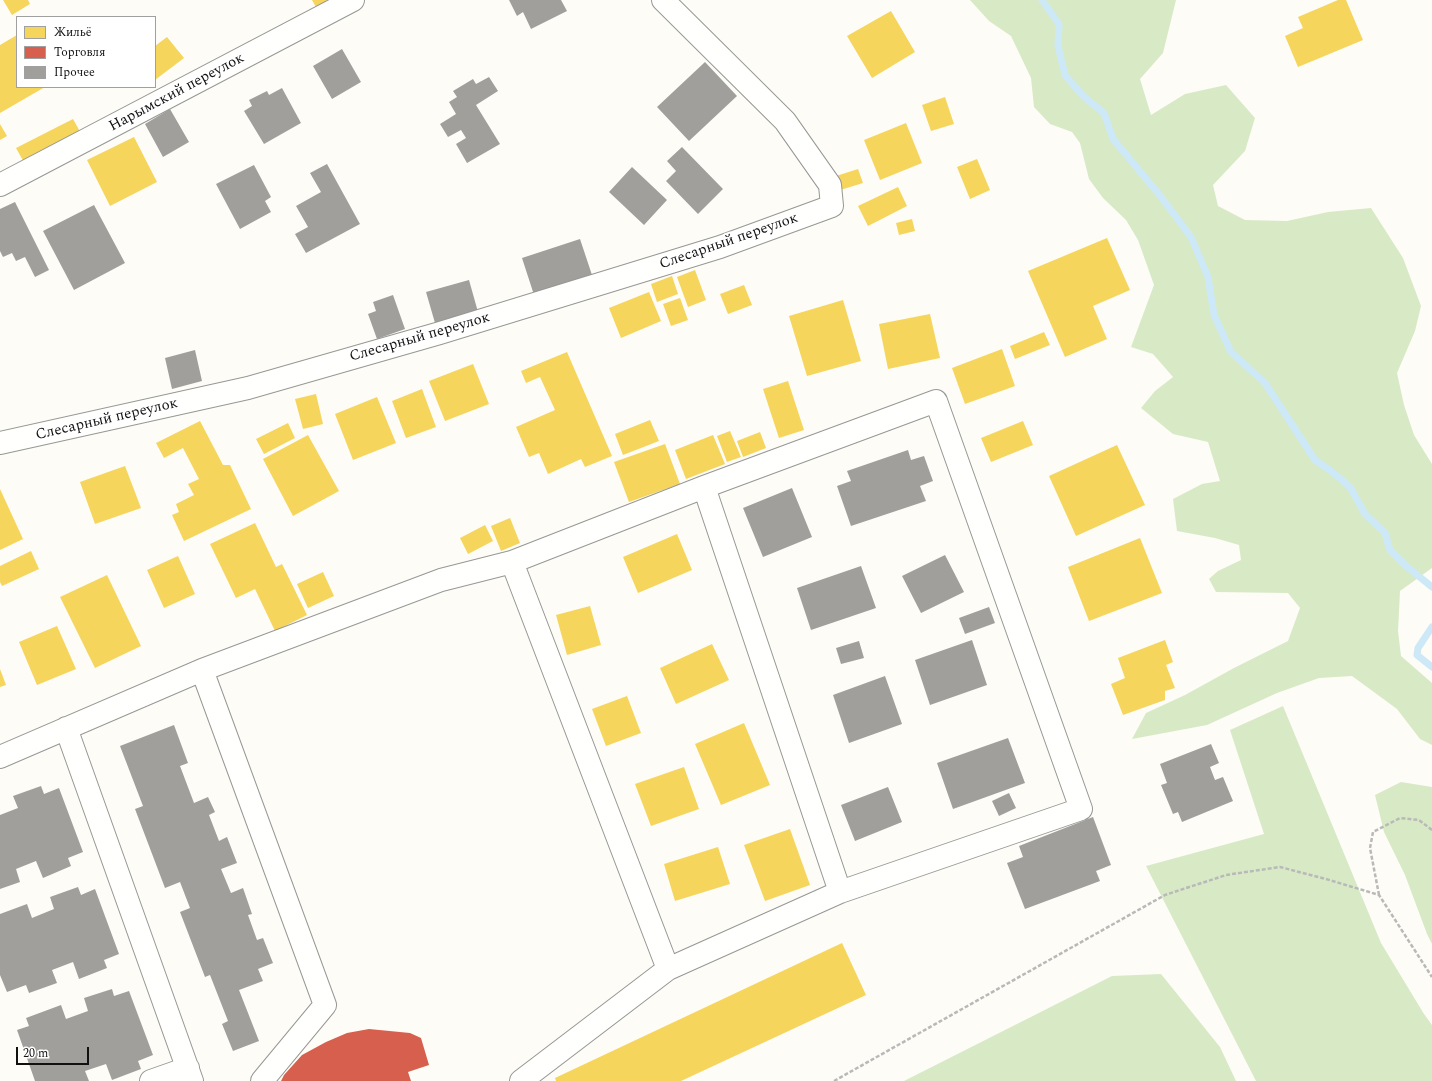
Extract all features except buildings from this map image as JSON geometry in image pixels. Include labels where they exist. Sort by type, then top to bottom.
[{"type":"street","name":"Нарымский переулок","points":[[0,185],[353,0]]},
{"type":"street","name":"Слесарный переулок","points":[[0,443],[248,388],[440,333],[720,247],[832,206],[830,185],[785,121],[663,0]]},
{"type":"street","points":[[0,757],[202,670],[441,580],[512,562],[704,487],[936,401],[1081,809],[840,892],[668,969],[521,1081]]},
{"type":"street","points":[[704,487],[840,892]]},
{"type":"street","points":[[512,562],[668,969]]},
{"type":"street","points":[[202,670],[325,1005],[262,1081]]},
{"type":"street","points":[[66,728],[190,1074],[151,1081]]},
{"type":"path","points":[[1432,830],[1419,820],[1400,818],[1373,832],[1370,848],[1379,895],[1432,977]]},
{"type":"path","points":[[834,1081],[1165,895],[1226,875],[1280,867],[1379,895]]},
{"type":"green space","points":[[970,0],[1176,0],[1163,53],[1140,79],[1151,115],[1185,94],[1226,85],[1255,118],[1245,151],[1213,185],[1218,206],[1245,220],[1287,221],[1328,212],[1371,208],[1403,258],[1421,306],[1415,331],[1397,373],[1404,405],[1414,435],[1432,464],[1432,568],[1400,591],[1398,631],[1401,656],[1432,683],[1432,745],[1420,739],[1397,709],[1352,676],[1319,678],[1277,693],[1207,725],[1132,739],[1146,713],[1185,695],[1288,641],[1300,608],[1288,593],[1216,592],[1209,579],[1218,571],[1241,560],[1239,545],[1215,538],[1177,531],[1173,499],[1202,484],[1220,481],[1208,442],[1173,434],[1141,408],[1155,391],[1173,377],[1153,354],[1131,347],[1154,285],[1138,240],[1126,220],[1103,198],[1089,179],[1080,143],[1072,132],[1050,124],[1034,107],[1031,78],[1011,36],[989,21]]},
{"type":"green space","points":[[1283,706],[1381,943],[1432,1025],[1432,1081],[1256,1081],[1146,866],[1264,834],[1230,730]]},
{"type":"green space","points":[[1401,782],[1432,787],[1432,944],[1405,875],[1384,832],[1375,795]]},
{"type":"green space","points":[[1161,974],[1220,1047],[1236,1081],[904,1081],[1112,976]]},
{"type":"waterway","points":[[1042,0],[1059,24],[1058,46],[1065,75],[1083,96],[1104,113],[1113,139],[1158,193],[1191,237],[1208,277],[1214,315],[1231,352],[1265,383],[1315,460],[1350,487],[1365,514],[1385,533],[1390,550],[1405,565],[1432,587]]},
{"type":"waterway","points":[[1432,627],[1418,648],[1417,655],[1432,667]]}]
